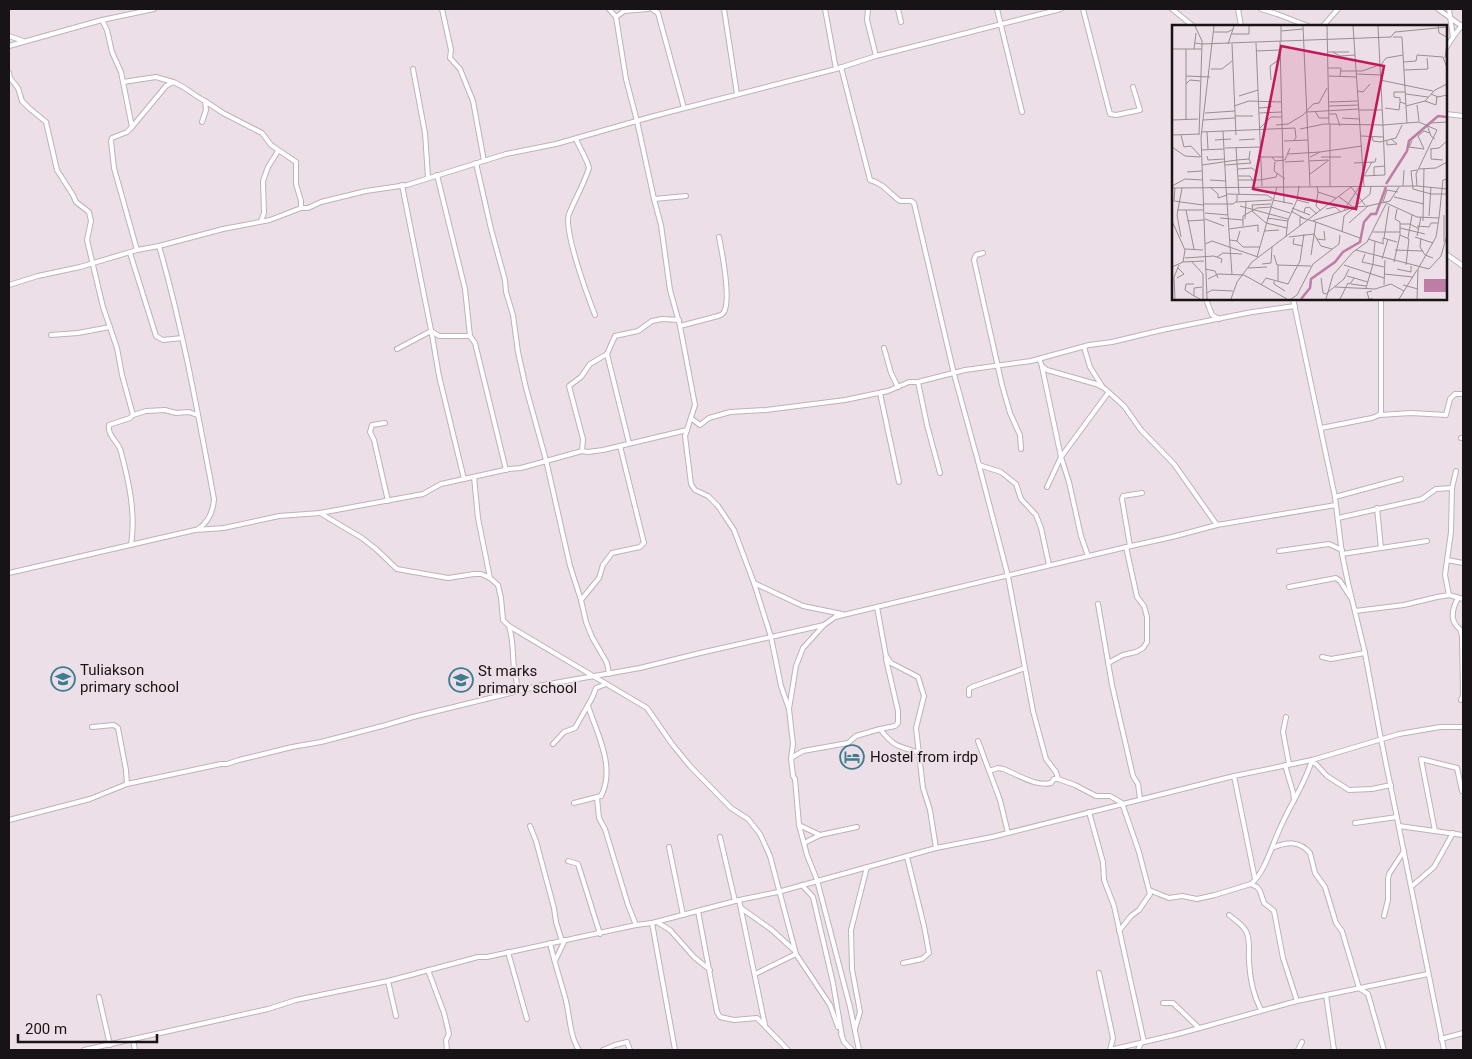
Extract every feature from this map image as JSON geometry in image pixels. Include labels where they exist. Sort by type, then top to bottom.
[{"type":"street","points":[[9,46],[102,20],[154,9]]},
{"type":"street","points":[[442,9],[451,50],[450,58],[460,69],[473,101],[484,161]]},
{"type":"street","points":[[609,9],[616,16],[626,79],[638,121],[663,239],[670,290],[680,326],[695,405],[686,436],[691,484],[695,490],[708,496],[718,506],[734,530],[754,583],[770,637],[781,686],[789,709],[793,744],[791,758],[793,776],[796,779],[799,825],[817,880],[855,1031],[858,1050]]},
{"type":"street","points":[[616,16],[624,11],[648,9]]},
{"type":"street","points":[[652,9],[658,13],[684,108]]},
{"type":"street","points":[[724,9],[737,94]]},
{"type":"street","points":[[824,9],[838,68],[870,180],[888,189],[900,201],[911,201],[914,203],[954,374],[1008,576],[1033,711],[1046,759],[1058,779]]},
{"type":"street","points":[[868,9],[867,20],[876,56]]},
{"type":"street","points":[[898,9],[902,22]]},
{"type":"street","points":[[997,9],[1022,112]]},
{"type":"street","points":[[9,285],[137,250],[223,229],[270,220],[321,202],[366,190],[402,185],[506,154],[576,139],[876,56],[1061,9]]},
{"type":"street","points":[[1083,9],[1110,114],[1116,115],[1140,110],[1133,87]]},
{"type":"street","points":[[1172,9],[1192,25]]},
{"type":"street","points":[[1238,9],[1241,25]]},
{"type":"street","points":[[1260,9],[1305,25]]},
{"type":"street","points":[[1324,25],[1338,9]]},
{"type":"street","points":[[1438,9],[1462,26],[1447,46]]},
{"type":"street","points":[[1449,9],[1452,38]]},
{"type":"street","points":[[102,20],[107,30],[112,52],[121,72],[132,127]]},
{"type":"street","points":[[9,36],[23,41]]},
{"type":"street","points":[[1447,37],[1452,38]]},
{"type":"street","points":[[413,69],[425,133],[428,177]]},
{"type":"street","points":[[9,73],[10,78],[18,88],[22,101],[46,122],[57,170],[76,202],[89,212],[91,221],[87,240],[103,307],[110,326],[133,415]]},
{"type":"street","points":[[123,82],[156,77],[182,85],[223,113],[262,133],[278,151],[296,163],[296,184],[301,208]]},
{"type":"street","points":[[137,250],[114,168],[111,141],[112,138],[127,132],[166,86],[173,82]]},
{"type":"street","points":[[202,122],[206,110],[205,101]]},
{"type":"street","points":[[1447,114],[1463,116]]},
{"type":"street","points":[[576,139],[588,162],[589,168],[568,216],[576,259],[594,315]]},
{"type":"street","points":[[261,221],[264,213],[263,181],[268,167],[278,151]]},
{"type":"street","points":[[476,163],[505,280],[526,388],[546,460],[570,566],[586,622],[607,663],[609,674]]},
{"type":"street","points":[[437,175],[465,289],[470,336],[475,342],[506,470]]},
{"type":"street","points":[[402,185],[439,376],[464,479]]},
{"type":"street","points":[[654,199],[686,196]]},
{"type":"street","points":[[680,326],[718,316],[725,310],[727,302],[725,269],[719,237]]},
{"type":"street","points":[[159,246],[168,275],[189,364],[214,499],[214,509],[206,524],[195,530]]},
{"type":"street","points":[[130,253],[156,336],[163,340],[182,338]]},
{"type":"street","points":[[983,253],[976,255],[974,260],[1008,406],[1020,435],[1021,449]]},
{"type":"street","points":[[1447,255],[1463,266]]},
{"type":"street","points":[[1206,300],[1208,309],[1212,315],[1219,319]]},
{"type":"street","points":[[1293,300],[1335,497],[1342,552],[1365,653],[1444,1050]]},
{"type":"street","points":[[1379,415],[1381,400],[1380,300]]},
{"type":"street","points":[[692,419],[700,425],[709,418],[730,412],[819,404],[880,393],[909,382],[918,382],[965,370],[1022,363],[1084,347],[1219,319],[1295,306]]},
{"type":"street","points":[[582,451],[583,439],[570,386],[581,377],[590,364],[607,354],[615,336],[638,331],[652,321],[662,319],[678,320]]},
{"type":"street","points":[[51,335],[78,333],[110,326]]},
{"type":"street","points":[[431,331],[438,336],[470,336]]},
{"type":"street","points":[[397,349],[431,331]]},
{"type":"street","points":[[1084,347],[1090,367],[1104,388],[1124,406],[1141,430],[1174,464],[1217,525]]},
{"type":"street","points":[[884,348],[891,373],[898,387]]},
{"type":"street","points":[[607,354],[629,443]]},
{"type":"street","points":[[1039,359],[1081,536],[1088,556]]},
{"type":"street","points":[[1042,366],[1052,372],[1087,380],[1104,388]]},
{"type":"street","points":[[918,382],[940,473]]},
{"type":"street","points":[[880,393],[899,482]]},
{"type":"street","points":[[1047,487],[1062,457],[1108,393]]},
{"type":"street","points":[[1321,428],[1379,415],[1405,413],[1446,415],[1450,399],[1455,394],[1463,394]]},
{"type":"street","points":[[131,545],[132,514],[129,481],[119,444],[111,435],[108,429],[109,425],[112,422],[127,419],[146,411],[165,410],[176,413],[190,412],[198,415]]},
{"type":"street","points":[[385,423],[372,425],[370,432],[374,440],[388,501]]},
{"type":"street","points":[[9,573],[195,530],[224,528],[279,516],[320,514],[423,494],[441,484],[520,468],[582,451],[588,452],[620,446],[687,430]]},
{"type":"street","points":[[581,600],[599,578],[603,565],[612,553],[640,547],[644,543],[620,446]]},
{"type":"street","points":[[979,465],[1001,472],[1016,484],[1021,500],[1036,515],[1039,521],[1049,565]]},
{"type":"street","points":[[1449,595],[1445,575],[1452,529],[1452,488],[1456,471]]},
{"type":"street","points":[[474,477],[478,518],[490,578]]},
{"type":"street","points":[[1335,497],[1401,479]]},
{"type":"street","points":[[1338,518],[1422,499],[1436,489],[1452,488]]},
{"type":"street","points":[[1108,663],[1123,655],[1136,652],[1143,648],[1147,642],[1147,617],[1144,606],[1137,597],[1122,499],[1123,496],[1142,493]]},
{"type":"street","points":[[789,709],[799,655],[824,625],[835,616],[1217,525],[1336,505]]},
{"type":"street","points":[[1377,508],[1381,548]]},
{"type":"street","points":[[320,514],[362,538],[397,569],[448,578],[474,574],[481,574],[490,578],[498,585],[503,620],[509,626],[648,708],[667,737],[690,766],[732,808],[748,819],[760,834],[770,856],[778,892],[796,953]]},
{"type":"street","points":[[1280,551],[1329,544],[1342,552],[1426,541]]},
{"type":"street","points":[[1447,560],[1463,563]]},
{"type":"street","points":[[1289,587],[1336,578],[1340,581],[1353,602]]},
{"type":"street","points":[[754,583],[803,606],[847,614]]},
{"type":"street","points":[[1355,611],[1404,605],[1449,595],[1461,599],[1452,608],[1453,618],[1462,636],[1463,695],[1461,700]]},
{"type":"street","points":[[1098,604],[1108,663],[1132,776],[1138,784],[1140,799]]},
{"type":"street","points":[[791,758],[803,751],[848,743],[856,736],[895,726],[898,723],[898,711],[878,607]]},
{"type":"street","points":[[9,820],[90,799],[127,784],[227,764],[302,744],[321,742],[413,717],[577,678],[593,677],[640,668],[700,652],[824,625]]},
{"type":"street","points":[[509,626],[514,649],[514,666],[518,688],[516,692]]},
{"type":"street","points":[[1322,657],[1331,659],[1365,653]]},
{"type":"street","points":[[886,656],[891,663],[918,677],[923,691],[924,701],[916,728],[923,788],[930,810],[936,848]]},
{"type":"street","points":[[969,695],[969,689],[972,687],[1024,668]]},
{"type":"street","points":[[554,744],[564,732],[575,728],[596,688],[606,684]]},
{"type":"street","points":[[574,803],[597,798],[601,796],[604,790],[607,769],[588,706]]},
{"type":"street","points":[[1286,718],[1283,732],[1294,800]]},
{"type":"street","points":[[92,727],[114,725],[118,728],[127,784]]},
{"type":"street","points":[[84,1050],[133,1040],[296,1000],[388,981],[478,957],[654,922],[778,892],[936,848],[1234,776],[1311,761],[1381,739],[1440,727],[1463,727]]},
{"type":"street","points":[[880,729],[888,741],[894,745],[919,753]]},
{"type":"street","points":[[978,741],[1000,800],[1008,832]]},
{"type":"street","points":[[1435,831],[1421,759],[1457,768],[1463,791]]},
{"type":"street","points":[[1311,761],[1327,776],[1349,790],[1372,789],[1391,785]]},
{"type":"street","points":[[1149,890],[1169,898],[1182,896],[1197,899],[1251,884],[1272,848],[1281,826],[1306,778],[1311,761]]},
{"type":"street","points":[[989,771],[998,768],[1003,769],[1034,782],[1046,784],[1051,784],[1054,779],[1058,779],[1096,796],[1110,796],[1122,803],[1139,852],[1149,896],[1140,910],[1131,916],[1119,932]]},
{"type":"street","points":[[1234,776],[1255,880]]},
{"type":"street","points":[[597,798],[599,818],[606,829],[628,905],[636,925]]},
{"type":"street","points":[[1089,812],[1100,853],[1104,880],[1112,899],[1143,1042],[1138,1050]]},
{"type":"street","points":[[1355,823],[1398,817]]},
{"type":"street","points":[[799,825],[820,835]]},
{"type":"street","points":[[530,826],[536,841],[556,922],[563,941],[554,963]]},
{"type":"street","points":[[1399,826],[1463,834]]},
{"type":"street","points":[[804,843],[820,835],[857,827]]},
{"type":"street","points":[[1412,886],[1434,867],[1453,833]]},
{"type":"street","points":[[720,837],[737,901],[741,908],[765,1026]]},
{"type":"street","points":[[1272,848],[1283,843],[1294,842],[1310,853],[1315,873],[1325,887],[1336,923],[1342,931],[1359,988],[1368,994],[1384,1050]]},
{"type":"street","points":[[669,847],[683,915]]},
{"type":"street","points":[[1384,916],[1388,900],[1389,874],[1404,851]]},
{"type":"street","points":[[903,963],[922,959],[929,953],[929,945],[907,857]]},
{"type":"street","points":[[568,861],[578,864],[600,934]]},
{"type":"street","points":[[855,1031],[860,1012],[852,969],[850,930],[867,867]]},
{"type":"street","points":[[1251,884],[1257,886],[1264,903],[1274,911],[1283,958],[1297,1001]]},
{"type":"street","points":[[802,885],[814,897],[834,983],[842,1036]]},
{"type":"street","points":[[741,908],[772,930],[796,953],[830,1005],[844,1042],[852,1050]]},
{"type":"street","points":[[698,911],[716,1007],[720,1016],[734,1020],[756,1018],[788,1050]]},
{"type":"street","points":[[1229,915],[1243,926],[1248,935],[1248,959],[1255,998],[1261,1010]]},
{"type":"street","points":[[654,922],[670,930],[694,957],[710,970]]},
{"type":"street","points":[[654,922],[675,1050]]},
{"type":"street","points":[[550,943],[554,963],[566,998],[574,1040],[580,1050]]},
{"type":"street","points":[[508,952],[527,1019]]},
{"type":"street","points":[[755,974],[796,953]]},
{"type":"street","points":[[428,970],[446,1020],[449,1034],[446,1040],[447,1050]]},
{"type":"street","points":[[1099,972],[1112,1038],[1110,1050],[1297,1001],[1428,974]]},
{"type":"street","points":[[388,981],[396,1016]]},
{"type":"street","points":[[1326,995],[1334,1050]]},
{"type":"street","points":[[99,997],[110,1044]]},
{"type":"street","points":[[1163,1003],[1173,1003],[1199,1028]]},
{"type":"street","points":[[1442,1040],[1463,1033]]},
{"type":"street","points":[[133,1040],[135,1050]]},
{"type":"street","points":[[603,1050],[627,1042],[630,1050]]},
{"type":"street","points":[[1298,1050],[1302,1042]]},
{"type":"place","name":"Tuliakson primary school","points":[[63,679]]},
{"type":"place","name":"St marks primary school","points":[[461,680]]},
{"type":"place","name":"Hostel from irdp","points":[[852,757]]}]
